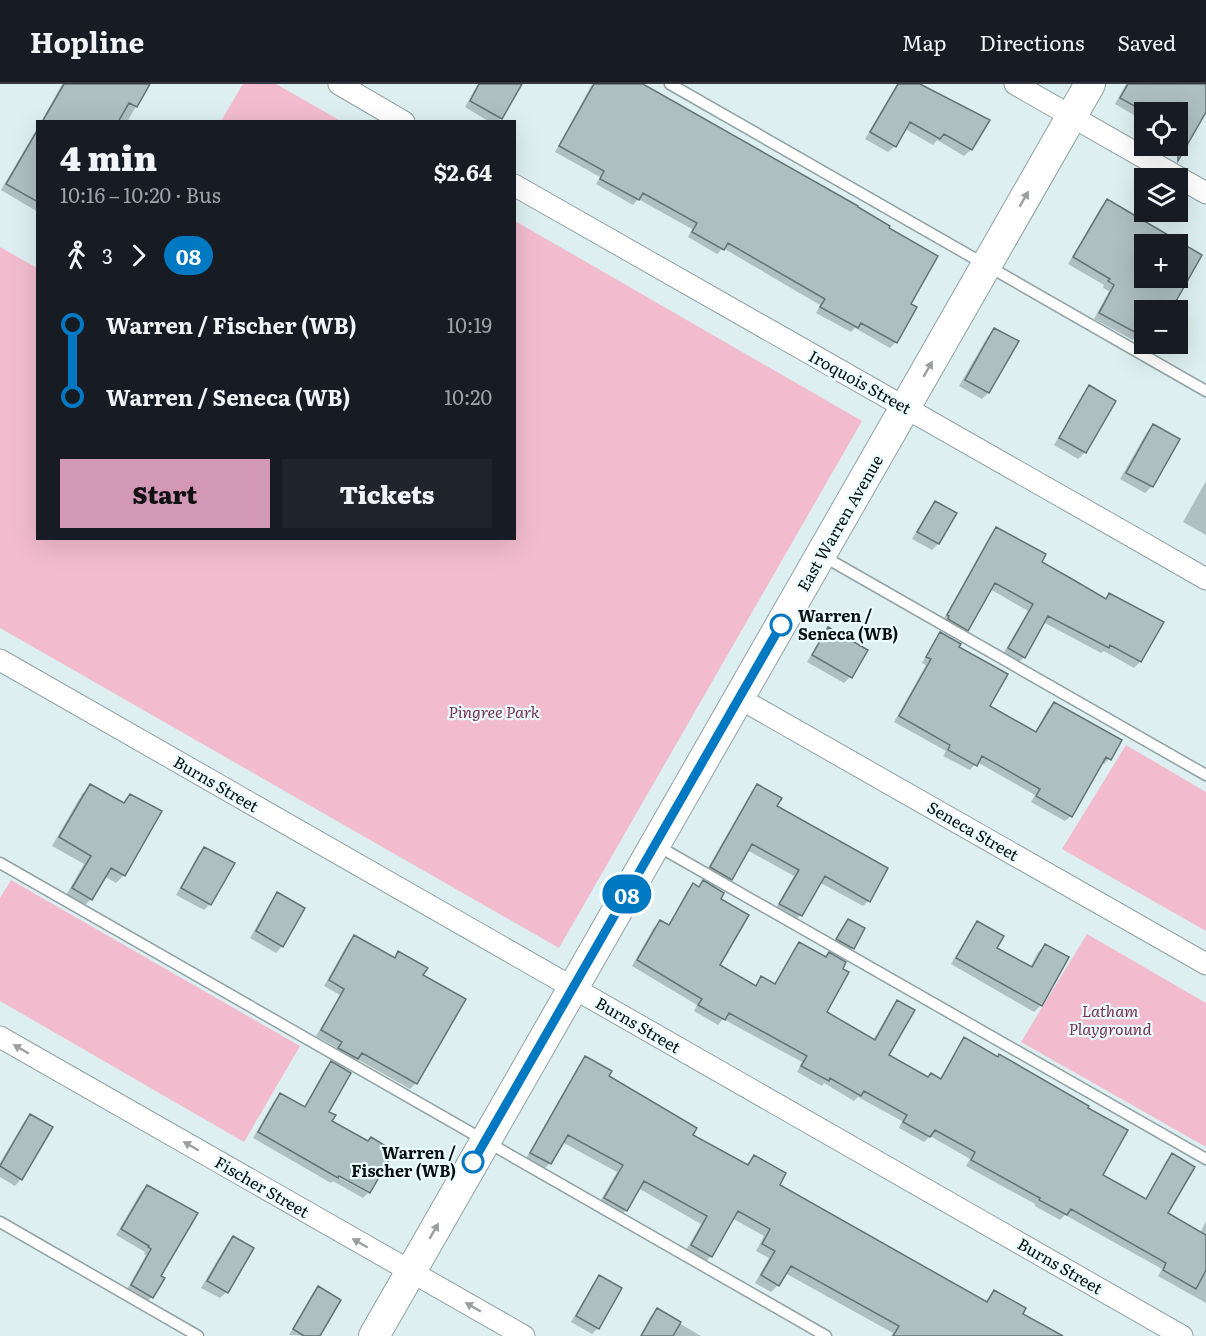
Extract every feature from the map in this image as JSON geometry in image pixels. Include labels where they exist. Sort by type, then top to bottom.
[{"type":"main road","name":"East Warren Avenue","points":[[374,1336],[1090,84]]},
{"type":"street","points":[[339,84],[401,120]]},
{"type":"street","points":[[1015,84],[1206,193]]},
{"type":"street","name":"Iroquois Street","points":[[516,186],[1206,579]]},
{"type":"street","name":"Burns Street","points":[[0,660],[1182,1336]]},
{"type":"street","name":"Seneca Street","points":[[739,698],[1206,964]]},
{"type":"street","name":"Fischer Street","points":[[0,1037],[524,1336]]},
{"type":"lane","points":[[670,84],[1206,391]]},
{"type":"lane","points":[[821,555],[1206,775]]},
{"type":"lane","points":[[656,844],[1206,1160]]},
{"type":"lane","points":[[0,862],[826,1336]]},
{"type":"lane","points":[[0,1222],[198,1336]]},
{"type":"green space","points":[[243,84],[276,84],[339,120],[222,120]]},
{"type":"green space","name":"Pingree Park","points":[[516,222],[862,421],[559,948],[0,628],[0,247],[36,267],[36,540],[516,540]]},
{"type":"green space","points":[[1126,745],[1206,792],[1206,931],[1062,849]]},
{"type":"green space","points":[[11,880],[300,1046],[244,1142],[0,1001],[0,898]]},
{"type":"green space","name":"Latham Playground","points":[[1087,934],[1206,1003],[1206,1147],[1021,1042]]},
{"type":"building","points":[[64,84],[150,84],[137,107],[129,103],[119,120],[43,120]]},
{"type":"building","points":[[479,84],[522,84],[502,119],[470,101]]},
{"type":"building","points":[[594,84],[643,84],[858,206],[890,226],[889,228],[938,256],[911,304],[917,307],[897,343],[861,323],[858,328],[820,307],[825,299],[728,243],[724,250],[692,232],[697,223],[643,193],[639,200],[600,179],[604,171],[559,146]]},
{"type":"building","points":[[898,84],[920,84],[990,120],[972,150],[944,134],[940,139],[910,122],[896,147],[870,132]]},
{"type":"building","points":[[1128,84],[1206,84],[1206,112],[1188,144],[1188,102],[1134,102],[1134,106],[1120,98]]},
{"type":"building","points":[[36,132],[36,201],[6,184]]},
{"type":"building","points":[[1107,199],[1134,215],[1134,222],[1146,222],[1166,234],[1134,234],[1134,288],[1183,288],[1177,300],[1134,300],[1134,332],[1099,313],[1114,285],[1108,281],[1110,279],[1073,257]]},
{"type":"building","points":[[1188,247],[1202,255],[1188,280]]},
{"type":"building","points":[[994,328],[1019,341],[989,393],[965,380]]},
{"type":"building","points":[[1089,385],[1116,401],[1086,453],[1059,438]]},
{"type":"building","points":[[1153,424],[1180,439],[1153,487],[1126,473]]},
{"type":"building","points":[[935,501],[957,513],[939,544],[917,532]]},
{"type":"building","points":[[996,527],[1046,554],[1042,562],[1106,599],[1109,593],[1164,622],[1141,662],[1048,616],[1025,658],[1008,648],[1033,604],[995,583],[968,631],[948,619],[947,615]]},
{"type":"building","points":[[828,627],[868,650],[852,678],[812,655]]},
{"type":"building","points":[[940,632],[961,644],[959,647],[1008,674],[990,706],[1036,732],[1054,702],[1122,740],[1111,760],[1106,757],[1072,817],[1036,796],[1040,789],[982,756],[977,766],[948,750],[950,745],[899,716],[931,659],[926,657]]},
{"type":"building","points":[[90,784],[124,803],[130,794],[162,811],[125,876],[111,868],[92,900],[72,888],[91,856],[59,837]]},
{"type":"building","points":[[757,784],[782,798],[777,806],[888,868],[870,902],[825,876],[802,916],[779,904],[799,870],[752,844],[732,880],[710,867]]},
{"type":"building","points":[[204,847],[235,863],[211,905],[181,888]]},
{"type":"building","points":[[703,880],[724,893],[721,899],[749,915],[720,965],[756,986],[761,976],[775,984],[799,942],[826,957],[829,952],[846,962],[843,969],[849,972],[827,1012],[875,1040],[897,1000],[915,1010],[889,1055],[928,1077],[931,1073],[941,1079],[964,1037],[998,1057],[999,1054],[1128,1130],[1103,1175],[1146,1199],[1172,1153],[1195,1167],[1168,1213],[1206,1235],[1206,1270],[1196,1289],[1163,1270],[1166,1263],[1071,1209],[1067,1215],[971,1160],[975,1152],[935,1130],[930,1137],[903,1122],[907,1115],[864,1091],[861,1096],[830,1078],[829,1081],[801,1066],[807,1056],[729,1013],[725,1020],[698,1005],[702,999],[637,960],[660,920],[669,925],[693,883],[699,887]]},
{"type":"building","points":[[277,892],[305,908],[283,947],[256,931]]},
{"type":"building","points":[[848,919],[865,928],[854,949],[836,939]]},
{"type":"building","points":[[977,921],[1004,936],[997,948],[1032,967],[1045,944],[1069,957],[1042,1006],[956,958]]},
{"type":"building","points":[[354,935],[395,958],[398,951],[428,968],[423,975],[466,999],[417,1084],[362,1053],[358,1059],[338,1048],[342,1042],[321,1030],[344,989],[329,980]]},
{"type":"building","points":[[585,1056],[612,1071],[609,1076],[697,1128],[693,1135],[748,1165],[754,1155],[786,1173],[780,1185],[987,1302],[994,1290],[1026,1308],[1023,1314],[1063,1336],[893,1336],[899,1326],[791,1266],[779,1286],[761,1275],[775,1251],[762,1244],[770,1229],[738,1211],[712,1257],[691,1245],[707,1216],[644,1181],[627,1211],[604,1198],[623,1165],[568,1135],[551,1164],[530,1153]]},
{"type":"building","points":[[331,1061],[351,1073],[329,1112],[336,1115],[332,1121],[368,1141],[371,1137],[394,1151],[370,1193],[339,1176],[338,1178],[258,1132],[280,1093],[305,1107]]},
{"type":"building","points":[[30,1114],[53,1127],[22,1180],[0,1166]]},
{"type":"building","points":[[147,1185],[198,1213],[161,1276],[165,1278],[153,1298],[131,1285],[151,1249],[121,1229]]},
{"type":"building","points":[[233,1236],[254,1248],[228,1293],[207,1281]]},
{"type":"building","points":[[599,1275],[622,1288],[599,1329],[576,1316]]},
{"type":"building","points":[[318,1286],[341,1300],[320,1336],[304,1336],[293,1329]]},
{"type":"building","points":[[657,1308],[681,1322],[673,1336],[641,1336]]},
{"type":"bus line","name":"08","points":[[473,1162],[781,625]]},
{"type":"place","name":"Warren / Seneca (WB)","points":[[781,625]]},
{"type":"place","name":"Warren / Fischer (WB)","points":[[473,1162]]}]
